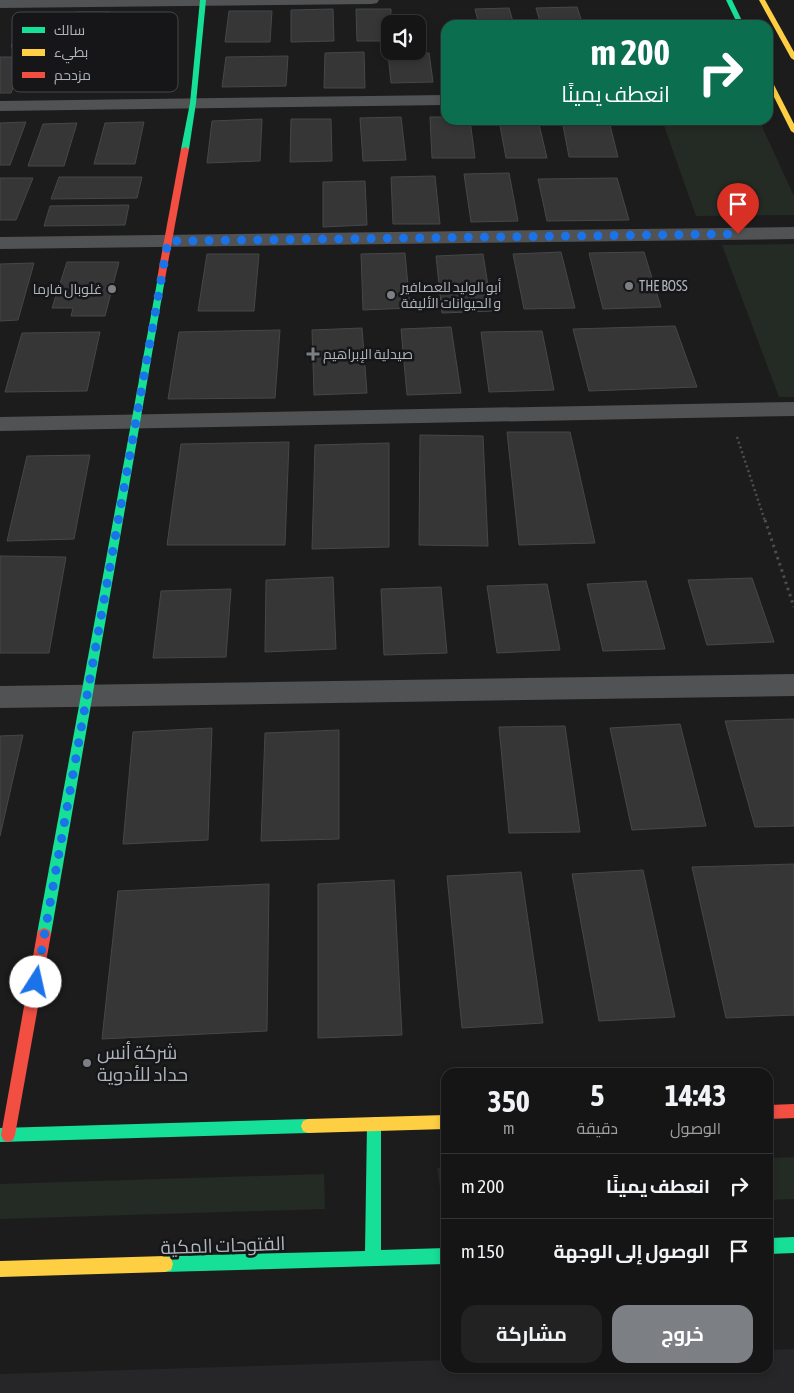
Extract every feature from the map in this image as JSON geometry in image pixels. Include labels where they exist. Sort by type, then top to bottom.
[{"type":"street","points":[[0,4],[372,0]]},
{"type":"street","points":[[729,0],[739,20]]},
{"type":"street","points":[[762,0],[794,58]]},
{"type":"street","points":[[203,1],[192,103],[168,241],[4,1135],[441,1122]]},
{"type":"street","points":[[773,97],[794,131]]},
{"type":"street","points":[[0,106],[441,100]]},
{"type":"street","points":[[0,243],[794,233]]},
{"type":"street","points":[[0,424],[794,409]]},
{"type":"street","points":[[0,697],[794,685]]},
{"type":"street","points":[[773,1112],[794,1111]]},
{"type":"street","points":[[373,1258],[374,1124]]},
{"type":"street","points":[[773,1246],[794,1245]]},
{"type":"street","name":"الفتوحات المكية","points":[[0,1269],[441,1256]]},
{"type":"path","points":[[727,410],[794,607]]},
{"type":"shaded area","points":[[664,125],[761,125],[794,196],[794,215],[696,216]]},
{"type":"shaded area","points":[[794,244],[794,397],[779,397],[722,245]]},
{"type":"shaded area","points":[[794,1157],[794,1199],[773,1200],[773,1158]]},
{"type":"shaded area","points":[[437,1168],[441,1168],[441,1195]]},
{"type":"shaded area","points":[[324,1174],[325,1209],[0,1219],[0,1184]]},
{"type":"shaded area","points":[[794,1349],[794,1393],[0,1393],[0,1374],[441,1360],[441,1373],[773,1373],[773,1350]]},
{"type":"building","points":[[577,7],[581,20],[540,20],[536,8]]},
{"type":"building","points":[[509,8],[513,20],[478,20],[475,9]]},
{"type":"building","points":[[333,9],[334,41],[291,42],[291,10]]},
{"type":"building","points":[[356,9],[391,9],[391,15],[381,15],[381,41],[357,41]]},
{"type":"building","points":[[229,11],[272,11],[270,42],[225,42]]},
{"type":"building","points":[[364,52],[365,88],[324,88],[325,53]]},
{"type":"building","points":[[426,53],[429,53],[433,82],[391,83],[389,60],[426,60]]},
{"type":"building","points":[[288,56],[286,86],[222,87],[226,57]]},
{"type":"building","points":[[0,57],[12,57],[12,90],[11,93],[0,93]]},
{"type":"building","points":[[401,117],[406,160],[363,161],[360,118]]},
{"type":"building","points":[[430,117],[441,117],[441,125],[471,125],[475,158],[432,158]]},
{"type":"building","points":[[262,119],[260,161],[207,163],[212,121]]},
{"type":"building","points":[[291,119],[331,119],[332,161],[290,162]]},
{"type":"building","points":[[26,122],[10,165],[0,165],[0,123]]},
{"type":"building","points":[[144,122],[135,164],[94,164],[105,123]]},
{"type":"building","points":[[77,123],[64,166],[28,166],[43,124]]},
{"type":"building","points":[[500,125],[539,125],[547,158],[506,158]]},
{"type":"building","points":[[563,125],[610,125],[618,157],[569,157]]},
{"type":"building","points":[[509,173],[518,221],[471,222],[464,174]]},
{"type":"building","points":[[435,176],[440,224],[393,224],[391,177]]},
{"type":"building","points":[[59,177],[142,177],[137,198],[51,199]]},
{"type":"building","points":[[0,178],[33,178],[16,220],[0,220]]},
{"type":"building","points":[[617,178],[629,220],[547,221],[538,179]]},
{"type":"building","points":[[365,181],[367,225],[323,227],[323,182]]},
{"type":"building","points":[[129,205],[125,225],[44,226],[50,206]]},
{"type":"building","points":[[561,252],[575,308],[524,309],[513,254]]},
{"type":"building","points":[[644,252],[661,307],[603,309],[589,253]]},
{"type":"building","points":[[405,253],[410,308],[363,310],[361,254]]},
{"type":"building","points":[[207,254],[259,254],[254,311],[198,311]]},
{"type":"building","points":[[483,254],[492,311],[442,313],[436,256]]},
{"type":"building","points":[[67,262],[119,262],[105,316],[71,316],[73,308],[52,308]]},
{"type":"building","points":[[34,263],[18,320],[0,321],[0,264]]},
{"type":"building","points":[[675,326],[697,387],[589,391],[573,329]]},
{"type":"building","points":[[451,327],[461,393],[407,395],[401,329]]},
{"type":"building","points":[[362,328],[367,393],[314,395],[312,330]]},
{"type":"building","points":[[280,330],[275,398],[168,399],[179,332]]},
{"type":"building","points":[[542,331],[554,390],[489,392],[481,332]]},
{"type":"building","points":[[100,332],[87,391],[5,392],[22,333]]},
{"type":"building","points":[[507,432],[570,432],[595,543],[519,545]]},
{"type":"building","points":[[420,435],[483,436],[488,546],[419,545]]},
{"type":"building","points":[[289,442],[285,545],[167,545],[181,444]]},
{"type":"building","points":[[389,443],[389,547],[312,549],[315,445]]},
{"type":"building","points":[[90,455],[74,539],[7,541],[27,456]]},
{"type":"building","points":[[0,556],[66,557],[49,653],[0,653]]},
{"type":"building","points":[[333,577],[336,649],[265,652],[266,580]]},
{"type":"building","points":[[752,578],[774,642],[707,645],[688,580]]},
{"type":"building","points":[[646,581],[665,649],[603,651],[587,584]]},
{"type":"building","points":[[547,584],[560,650],[497,653],[487,586]]},
{"type":"building","points":[[441,587],[447,653],[384,655],[381,589]]},
{"type":"building","points":[[231,589],[226,657],[153,658],[161,591]]},
{"type":"building","points":[[794,719],[794,826],[755,827],[725,721]]},
{"type":"building","points":[[680,724],[706,826],[632,830],[610,728]]},
{"type":"building","points":[[565,726],[580,832],[509,833],[499,727]]},
{"type":"building","points":[[212,728],[208,840],[123,844],[133,732]]},
{"type":"building","points":[[339,730],[339,839],[261,841],[265,733]]},
{"type":"building","points":[[23,735],[0,836],[0,736]]},
{"type":"building","points":[[794,864],[794,1015],[726,1018],[692,867]]},
{"type":"building","points":[[643,870],[675,1017],[599,1021],[572,874]]},
{"type":"building","points":[[521,872],[543,1023],[462,1028],[447,876]]},
{"type":"building","points":[[394,880],[402,1035],[318,1038],[318,884]]},
{"type":"building","points":[[269,884],[267,1031],[102,1039],[118,891]]},
{"type":"traffic: fast","points":[[185,149],[193,103],[203,0]]},
{"type":"traffic: fast","points":[[729,0],[739,20]]},
{"type":"traffic: fast","points":[[44,934],[161,279]]},
{"type":"traffic: fast","points":[[373,1258],[374,1124]]},
{"type":"traffic: fast","points":[[0,1135],[308,1126]]},
{"type":"traffic: fast","points":[[773,1246],[794,1245]]},
{"type":"traffic: fast","points":[[165,1264],[441,1256]]},
{"type":"traffic: slow","points":[[762,0],[794,58]]},
{"type":"traffic: slow","points":[[773,89],[794,131]]},
{"type":"traffic: slow","points":[[308,1126],[441,1122]]},
{"type":"traffic: slow","points":[[0,1269],[165,1264]]},
{"type":"traffic: jam","points":[[161,279],[185,149]]},
{"type":"traffic: jam","points":[[8,1135],[44,934]]},
{"type":"traffic: jam","points":[[773,1112],[794,1111]]},
{"type":"place","name":"THE BOSS","points":[[629,286]]},
{"type":"place","name":"غلوبال فارما","points":[[112,289]]},
{"type":"place","name":"أبو الوليد للعصافير و الحيوانات الأليفة","points":[[391,295]]},
{"type":"place","name":"صيدلية الإبراهيم","points":[[313,354]]},
{"type":"place","name":"شركة أنس حداد للأدوية","points":[[87,1063]]},
{"type":"route","points":[[36,982],[168,241],[738,234]]}]
